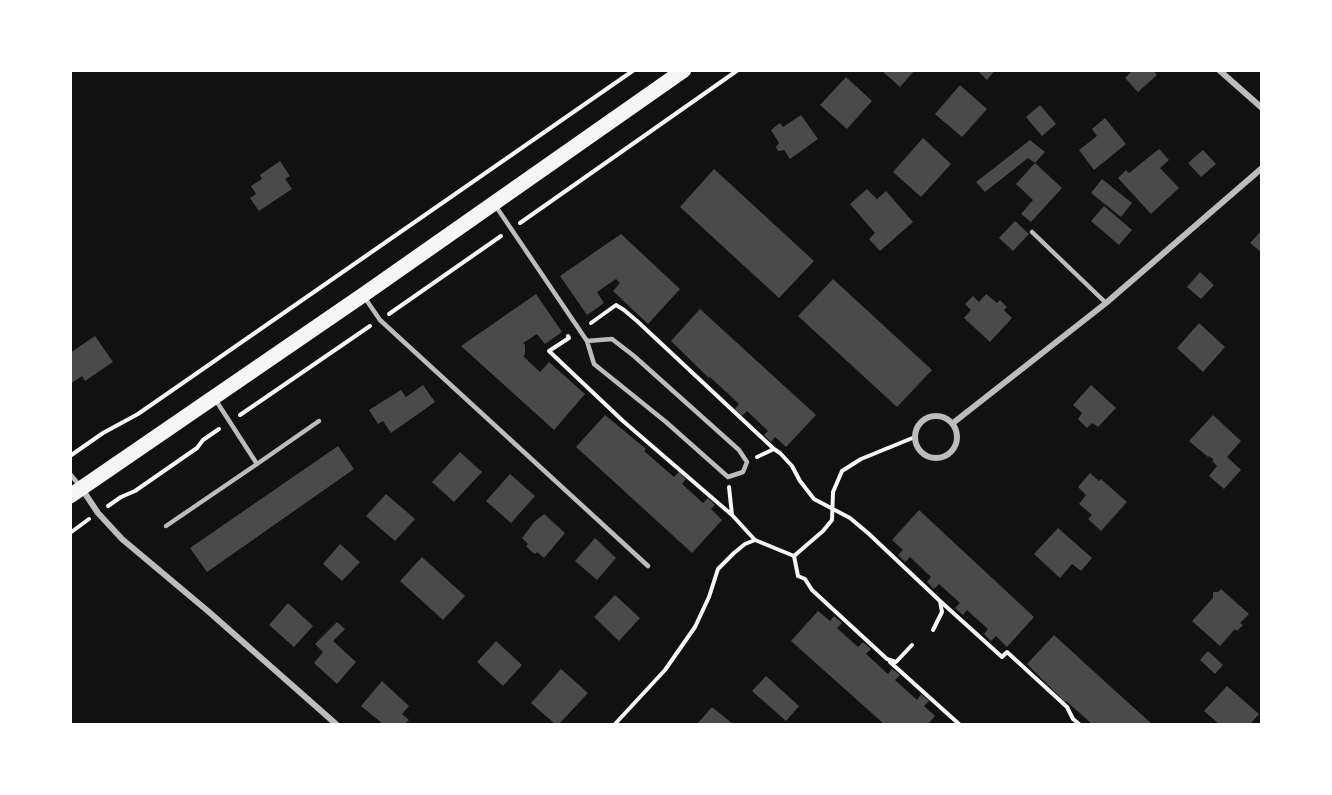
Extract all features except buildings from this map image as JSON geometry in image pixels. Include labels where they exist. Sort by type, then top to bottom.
[{"type":"main road","points":[[76,492],[363,296],[684,70]]},
{"type":"street","points":[[1219,70],[1262,108]]},
{"type":"street","points":[[953,423],[1106,303],[1262,168]]},
{"type":"street","points":[[936,415],[945,417],[953,423],[958,441],[954,450],[946,456],[937,458],[927,457],[920,451],[915,437],[919,424],[926,417],[936,415]]},
{"type":"street","points":[[76,492],[122,540],[209,612],[336,724]]},
{"type":"lane","points":[[494,203],[587,341],[594,364],[666,422],[728,477],[744,472],[747,462],[739,450],[612,339],[587,341]]},
{"type":"lane","points":[[1032,232],[1106,303]]},
{"type":"lane","points":[[363,296],[380,320],[648,566]]},
{"type":"lane","points":[[213,397],[257,464]]},
{"type":"lane","points":[[166,526],[319,422]]},
{"type":"lane","points":[[70,474],[76,492]]},
{"type":"path","points":[[70,456],[138,414],[634,70]]},
{"type":"path","points":[[121,497],[135,491],[197,448],[202,440],[380,320],[738,70]]},
{"type":"path","points":[[587,319],[591,323],[616,305],[624,310],[792,466],[814,499],[850,518],[869,534],[1002,657],[1007,652],[1066,707],[1079,724]]},
{"type":"path","points":[[794,556],[832,520],[833,492],[842,471],[861,459],[915,437]]},
{"type":"path","points":[[747,462],[774,449]]},
{"type":"path","points":[[728,477],[732,515],[755,540],[794,556]]},
{"type":"path","points":[[615,724],[665,670],[695,627],[709,597],[718,569],[734,553],[755,540]]},
{"type":"path","points":[[794,556],[798,576],[805,579],[812,590],[959,724]]},
{"type":"path","points":[[933,630],[942,612],[940,601]]},
{"type":"path","points":[[887,659],[896,662],[912,645]]}]
